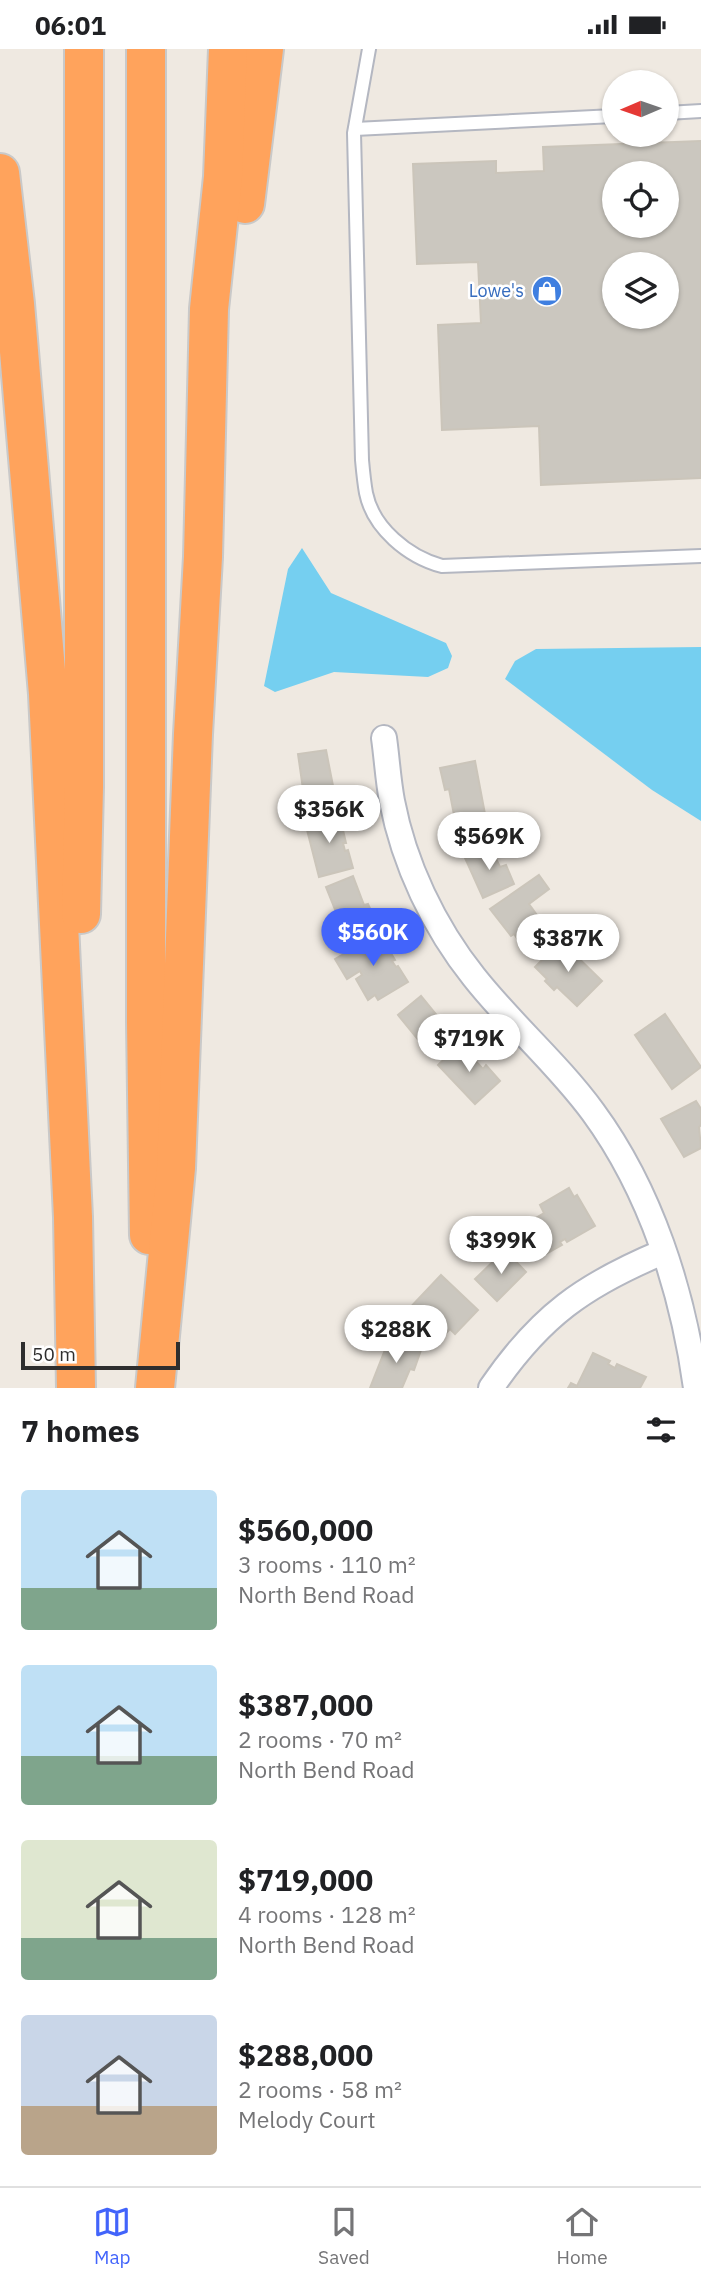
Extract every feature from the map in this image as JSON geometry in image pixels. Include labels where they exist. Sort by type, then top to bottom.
[{"type":"highway","points":[[76,1388],[74,1217],[84,787],[84,49]]},
{"type":"highway","points":[[146,49],[146,1022],[154,1388]]},
{"type":"highway","points":[[154,1388],[176,1168],[193,734],[203,557],[209,309],[223,177],[228,49]]},
{"type":"highway","points":[[203,557],[218,463],[247,179],[264,49]]},
{"type":"highway","points":[[0,173],[16,316],[47,682],[74,1217]]},
{"type":"street","points":[[384,738],[391,800],[398,829],[431,912],[474,978],[593,1111],[629,1170],[646,1205],[684,1324],[696,1388]]},
{"type":"street","points":[[491,1388],[530,1337],[573,1300],[617,1271],[663,1252]]},
{"type":"lane","points":[[369,49],[355,129],[362,460],[366,495],[377,521],[394,540],[429,563],[442,566],[701,557]]},
{"type":"lane","points":[[679,112],[701,111]]},
{"type":"lane","points":[[355,129],[602,116]]},
{"type":"water","points":[[302,548],[331,593],[446,643],[452,656],[448,668],[428,677],[334,672],[275,692],[264,686],[288,569]]},
{"type":"water","points":[[701,647],[701,821],[652,790],[505,679],[515,661],[536,649]]},
{"type":"building","name":"Lowe's","points":[[701,141],[701,478],[541,485],[539,426],[442,430],[438,325],[481,323],[478,262],[417,264],[413,164],[496,161],[496,173],[544,171],[543,147],[602,145],[602,147],[679,147],[679,142]]},
{"type":"building","points":[[326,750],[334,791],[304,796],[298,754]]},
{"type":"building","points":[[475,761],[485,814],[455,820],[449,789],[445,790],[440,768]]},
{"type":"building","points":[[339,813],[346,843],[343,843],[345,851],[348,850],[353,868],[319,877],[305,822]]},
{"type":"building","points":[[490,846],[500,867],[506,865],[514,884],[483,898],[465,858]]},
{"type":"building","points":[[539,875],[549,889],[529,904],[550,933],[526,951],[490,909]]},
{"type":"building","points":[[353,876],[364,905],[368,904],[377,924],[346,937],[326,887]]},
{"type":"building","points":[[379,933],[395,960],[392,961],[408,982],[378,1000],[375,995],[368,1000],[356,979],[362,975],[360,971],[347,979],[335,959]]},
{"type":"building","points":[[561,941],[602,981],[577,1006],[557,987],[554,990],[535,967]]},
{"type":"building","points":[[421,996],[448,1029],[425,1048],[398,1015]]},
{"type":"building","points":[[665,1014],[701,1067],[672,1089],[635,1035]]},
{"type":"building","points":[[460,1044],[483,1069],[486,1065],[500,1081],[475,1104],[438,1065]]},
{"type":"building","points":[[696,1101],[701,1109],[701,1148],[684,1157],[661,1119]]},
{"type":"building","points":[[569,1188],[574,1197],[577,1195],[595,1226],[567,1242],[565,1239],[560,1242],[562,1245],[546,1254],[529,1222],[544,1213],[540,1205]]},
{"type":"building","points":[[505,1250],[526,1272],[497,1301],[475,1279]]},
{"type":"building","points":[[441,1275],[478,1310],[455,1334],[450,1329],[436,1344],[405,1313]]},
{"type":"building","points":[[390,1337],[421,1350],[414,1370],[410,1369],[402,1388],[370,1388]]},
{"type":"building","points":[[593,1353],[610,1361],[608,1364],[615,1368],[617,1364],[646,1377],[640,1388],[568,1388],[571,1383],[577,1386]]},
{"type":"place","name":"Lowe's","points":[[547,291]]}]
